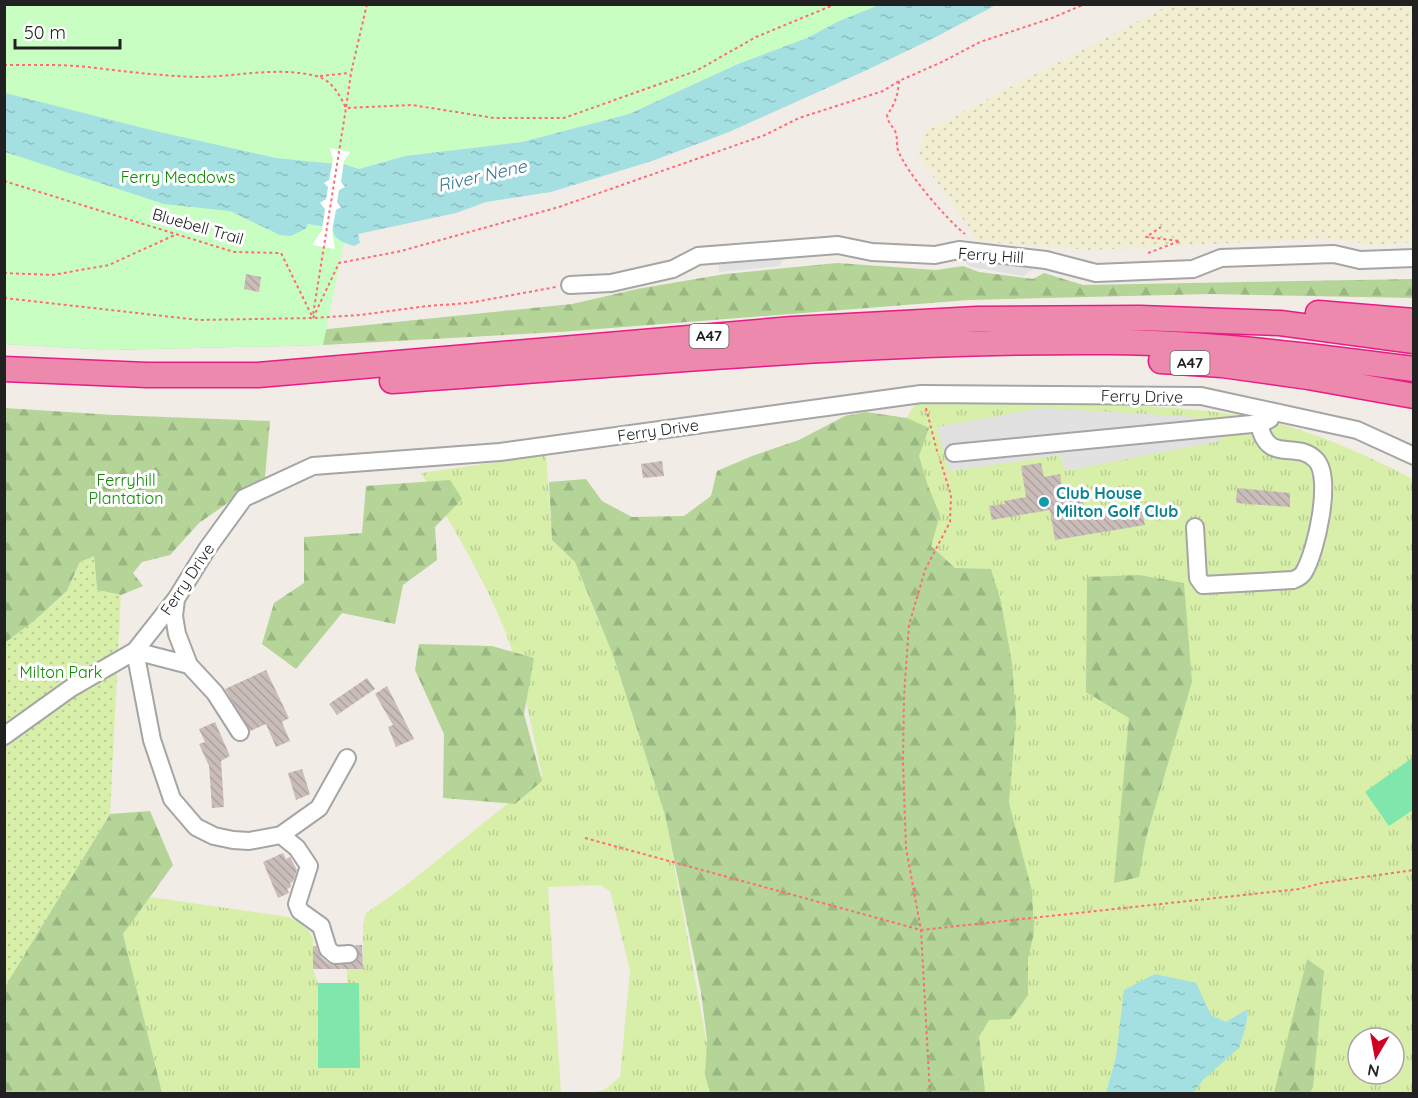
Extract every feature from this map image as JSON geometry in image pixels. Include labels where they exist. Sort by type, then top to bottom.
[{"type":"highway","name":"A47","points":[[4,369],[147,375],[258,375],[793,329],[977,319],[1139,306],[1276,309],[1413,321]]},
{"type":"highway","name":"A47","points":[[977,319],[1140,318],[1280,323],[1413,341]]},
{"type":"highway","name":"A47","points":[[4,384],[162,391],[331,386],[842,349],[964,344],[1113,342],[1212,347],[1314,356],[1413,369]]},
{"type":"highway","name":"A47","points":[[964,344],[1222,365],[1308,377],[1413,396]]},
{"type":"street","name":"Ferry Hill","points":[[570,285],[611,283],[663,272],[698,256],[838,245],[872,252],[935,255],[959,250],[1046,260],[1096,273],[1193,269],[1221,258],[1334,254],[1360,260],[1413,258]]},
{"type":"street","name":"Ferry Drive","points":[[4,736],[71,688],[135,651],[176,598],[207,549],[244,498],[313,466],[500,452],[921,394],[1201,396],[1357,430],[1413,456]]},
{"type":"street","points":[[954,453],[1259,423],[1282,413]]},
{"type":"street","points":[[1195,527],[1198,578],[1203,585],[1293,580],[1304,572],[1314,544],[1324,494],[1320,467],[1315,459],[1306,454],[1275,448],[1266,443],[1259,423]]},
{"type":"street","points":[[176,598],[174,616],[177,634],[189,665],[215,693],[240,732]]},
{"type":"street","points":[[189,665],[135,651],[152,740],[172,799],[196,827],[214,836],[232,840],[249,841],[281,835],[319,808],[347,758]]},
{"type":"street","points":[[281,835],[297,848],[309,866],[297,904],[300,911],[321,926],[328,950],[335,955],[349,954]]},
{"type":"path","points":[[313,318],[351,73],[367,4]]},
{"type":"path","points":[[346,108],[412,105],[494,118],[564,118],[696,71],[756,36],[836,4]]},
{"type":"path","points":[[313,318],[339,263],[401,251],[559,207],[765,135],[799,118],[883,91],[898,81],[980,42],[1085,4]]},
{"type":"path","points":[[4,65],[78,66],[118,72],[195,77],[275,73],[340,76],[351,73]]},
{"type":"path","points":[[317,76],[330,82],[340,94],[346,108]]},
{"type":"path","points":[[898,81],[898,93],[887,115],[889,125],[896,132],[898,150],[910,171],[954,225]]},
{"type":"path","name":"Bluebell Trail","points":[[4,181],[234,252],[281,253],[313,318]]},
{"type":"path","points":[[1148,253],[1180,241],[1146,237],[1161,227]]},
{"type":"path","points":[[4,273],[52,275],[109,265],[177,234]]},
{"type":"path","points":[[4,298],[199,320],[313,318],[470,303],[570,285]]},
{"type":"path","points":[[921,394],[951,495],[950,522],[925,570],[909,625],[904,696],[903,762],[906,848],[921,930],[930,1094]]},
{"type":"path","points":[[585,838],[921,930],[1299,889],[1322,883],[1413,870]]},
{"type":"shaded area","points":[[1169,5],[1413,5],[1413,242],[1374,245],[1330,238],[1091,250],[978,241],[918,155],[926,131]]},
{"type":"shaded area","points":[[788,253],[779,266],[719,272],[718,260]]},
{"type":"shaded area","points":[[964,257],[1037,267],[1023,276],[971,267],[966,263]]},
{"type":"shaded area","points":[[1042,408],[1213,418],[1220,441],[1065,471],[1061,455],[949,471],[937,427]]},
{"type":"green space","name":"Ferry Meadows","points":[[4,5],[879,5],[839,21],[807,38],[738,64],[629,114],[522,142],[405,156],[359,169],[323,345],[111,350],[5,344]]},
{"type":"green space","points":[[837,263],[936,270],[963,266],[979,272],[1033,279],[1044,273],[1083,285],[1414,279],[1413,298],[1209,294],[969,300],[560,332],[323,345],[111,350],[5,344],[4,308],[309,331],[572,304],[637,289],[725,274]]},
{"type":"green space","points":[[1039,400],[1164,407],[1239,415],[1305,431],[1351,449],[1413,479],[1413,1093],[888,1093],[854,500],[915,404]]},
{"type":"green space","name":"Ferryhill Plantation","points":[[4,408],[270,421],[265,477],[199,523],[170,555],[142,562],[133,573],[143,586],[121,595],[97,590],[94,557],[80,562],[67,591],[5,643]]},
{"type":"green space","points":[[866,412],[907,418],[929,428],[919,456],[940,515],[931,546],[955,568],[991,569],[1001,602],[1012,663],[1016,718],[1009,803],[1032,891],[1034,933],[1028,958],[1028,995],[1011,1019],[989,1020],[979,1037],[985,1093],[710,1093],[705,1075],[707,1040],[701,992],[665,815],[613,655],[575,562],[552,540],[549,482],[586,479],[602,501],[632,517],[684,516],[711,496],[717,471],[799,440],[845,416]]},
{"type":"green space","points":[[546,455],[552,540],[575,562],[613,655],[665,815],[716,1093],[588,1093],[604,1090],[620,1077],[630,970],[610,891],[600,885],[548,887],[561,1093],[5,1094],[4,1089],[150,897],[289,917],[309,931],[313,939],[313,969],[318,983],[318,1067],[359,983],[347,983],[347,969],[363,968],[363,924],[366,913],[405,886],[542,776],[521,681],[503,626],[475,567],[421,473]]},
{"type":"green space","points":[[450,480],[462,499],[435,527],[437,560],[403,585],[395,624],[342,613],[296,669],[262,644],[274,603],[304,583],[304,537],[362,533],[366,486]]},
{"type":"green space","name":"Milton Park","points":[[94,556],[97,590],[121,595],[110,814],[5,987],[5,643],[67,592],[80,562]]},
{"type":"green space","points":[[1139,575],[1184,583],[1192,682],[1146,838],[1139,877],[1114,883],[1129,718],[1086,692],[1087,577]]},
{"type":"green space","points":[[419,644],[492,646],[534,658],[524,714],[542,781],[515,804],[443,798],[444,734],[415,670]]},
{"type":"green space","points":[[1412,758],[1413,810],[1389,826],[1365,792]]},
{"type":"green space","points":[[150,811],[173,865],[123,934],[162,1093],[5,1093],[4,987],[110,814]]},
{"type":"green space","points":[[1307,959],[1324,971],[1313,1087],[1310,1093],[1274,1093]]},
{"type":"green space","points":[[318,983],[359,983],[360,1068],[318,1068]]},
{"type":"water","name":"River Nene","points":[[879,5],[996,5],[869,69],[729,132],[652,161],[551,192],[486,202],[456,213],[358,234],[360,243],[354,246],[337,238],[333,228],[308,224],[305,229],[291,236],[280,235],[230,211],[164,204],[5,152],[5,93],[155,131],[276,158],[346,165],[359,169],[405,156],[522,142],[629,114],[738,64],[807,38],[839,21]]},
{"type":"water","points":[[1155,974],[1196,983],[1211,1015],[1226,1022],[1248,1009],[1246,1026],[1239,1048],[1203,1080],[1193,1093],[1106,1093],[1116,1057],[1124,990]]},
{"type":"pier","points":[[330,148],[350,152],[344,161],[341,182],[345,187],[339,190],[337,202],[341,207],[336,210],[332,231],[335,249],[312,245],[322,230],[325,209],[320,203],[326,199],[328,187],[324,183],[329,180],[333,159]]},
{"type":"building","points":[[246,274],[261,277],[259,292],[244,289]]},
{"type":"building","points":[[662,461],[664,476],[643,478],[641,464]]},
{"type":"building","name":"Club House Milton Golf Club","points":[[1041,463],[1044,477],[1060,474],[1063,493],[1081,490],[1086,517],[1141,507],[1145,525],[1055,540],[1050,510],[992,520],[989,506],[1005,504],[1004,501],[1026,497],[1021,466]]},
{"type":"building","points":[[1237,488],[1290,493],[1290,507],[1236,503]]},
{"type":"building","points":[[266,670],[289,718],[282,722],[290,741],[276,747],[266,724],[250,731],[225,689]]},
{"type":"building","points":[[367,678],[375,689],[337,715],[329,704]]},
{"type":"building","points":[[387,686],[414,739],[396,747],[388,727],[393,725],[375,694]]},
{"type":"building","points":[[215,722],[230,756],[221,761],[224,807],[212,808],[209,766],[199,744],[205,742],[199,729]]},
{"type":"building","points":[[302,769],[310,794],[296,800],[288,773]]},
{"type":"building","points":[[283,853],[286,859],[290,857],[297,870],[293,882],[290,883],[291,887],[287,889],[289,893],[278,898],[263,862]]},
{"type":"building","points":[[355,945],[362,945],[363,969],[313,969],[313,946],[316,946],[321,957],[328,963],[336,965],[355,962],[359,954]]},
{"type":"place","name":"Club House Milton Golf Club","points":[[1044,502]]}]
